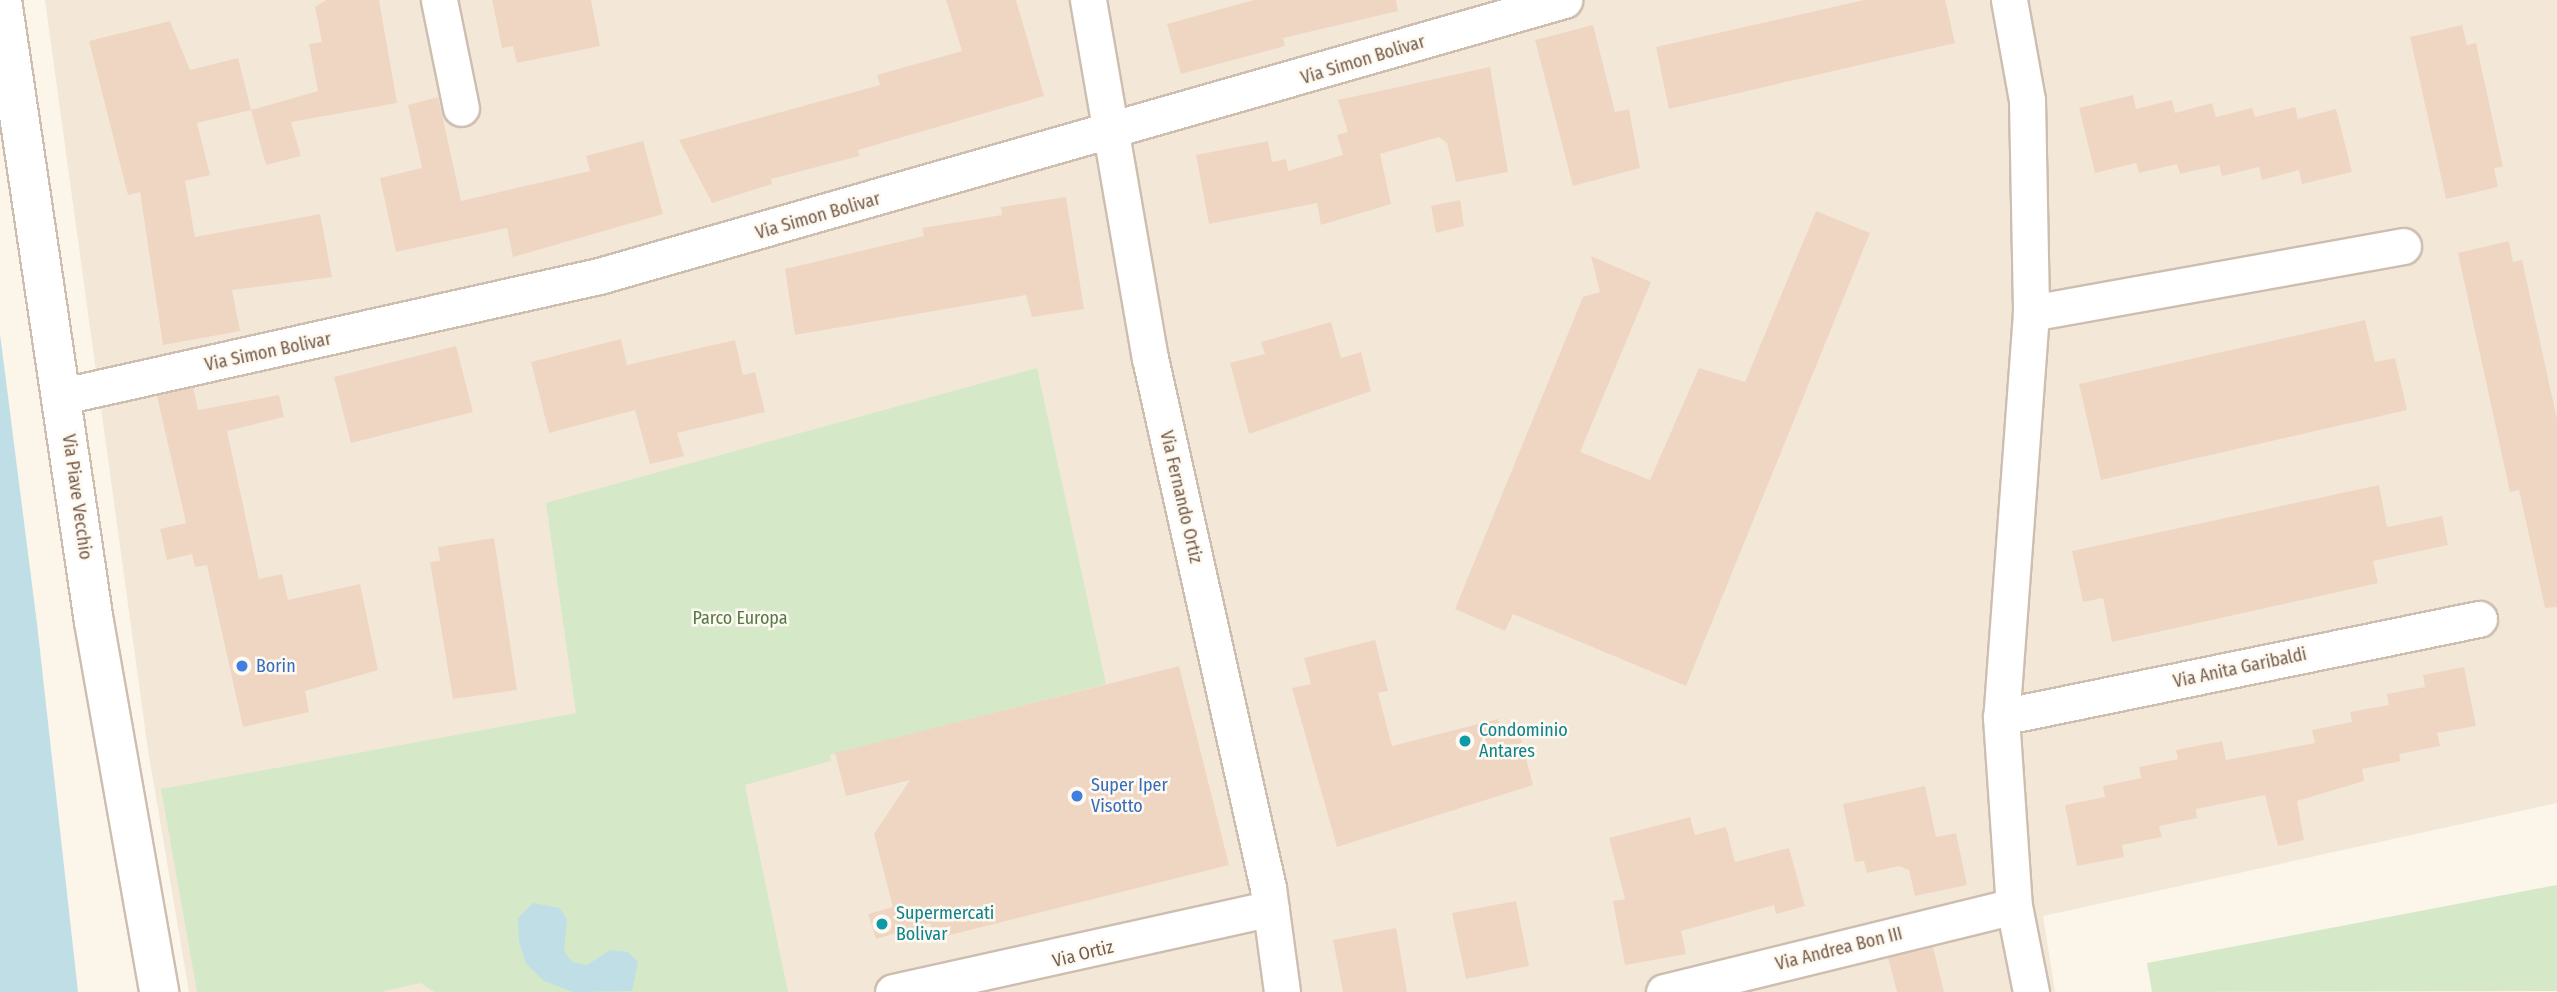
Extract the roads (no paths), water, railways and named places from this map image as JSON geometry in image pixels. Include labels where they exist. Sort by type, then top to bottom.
[{"type":"street","name":"Via Piave Vecchio","points":[[2,0],[63,396],[94,622],[159,992]]},
{"type":"street","points":[[439,0],[461,108]]},
{"type":"street","name":"Via Fernando Ortiz","points":[[1088,0],[1150,358],[1269,898],[1282,992]]},
{"type":"street","name":"Via Simon Bolivar","points":[[63,396],[599,276],[1112,134],[1564,0]]},
{"type":"street","points":[[2009,0],[2027,100],[2031,313],[2001,718],[2014,906],[2031,992]]},
{"type":"street","points":[[2031,313],[2403,246]]},
{"type":"street","name":"Via Anita Garibaldi","points":[[2001,718],[2479,618]]},
{"type":"street","name":"Via Ortiz","points":[[893,992],[1047,977],[1269,898]]},
{"type":"street","name":"Via Andrea Bon III","points":[[1664,992],[2014,906]]},
{"type":"water","points":[[0,334],[37,624],[78,992],[0,992]]},
{"type":"water","points":[[533,903],[560,908],[567,920],[564,951],[572,962],[587,965],[610,950],[628,952],[638,962],[632,991],[573,992],[544,981],[526,964],[519,941],[518,918]]},
{"type":"place","name":"Borin","points":[[242,666]]},
{"type":"place","name":"Condominio Antares","points":[[1465,741]]},
{"type":"place","name":"Super Iper Visotto","points":[[1077,796]]},
{"type":"place","name":"Supermercati Bolivar","points":[[882,924]]},
{"type":"park label","name":"Parco Europa","points":[[740,618]]}]
